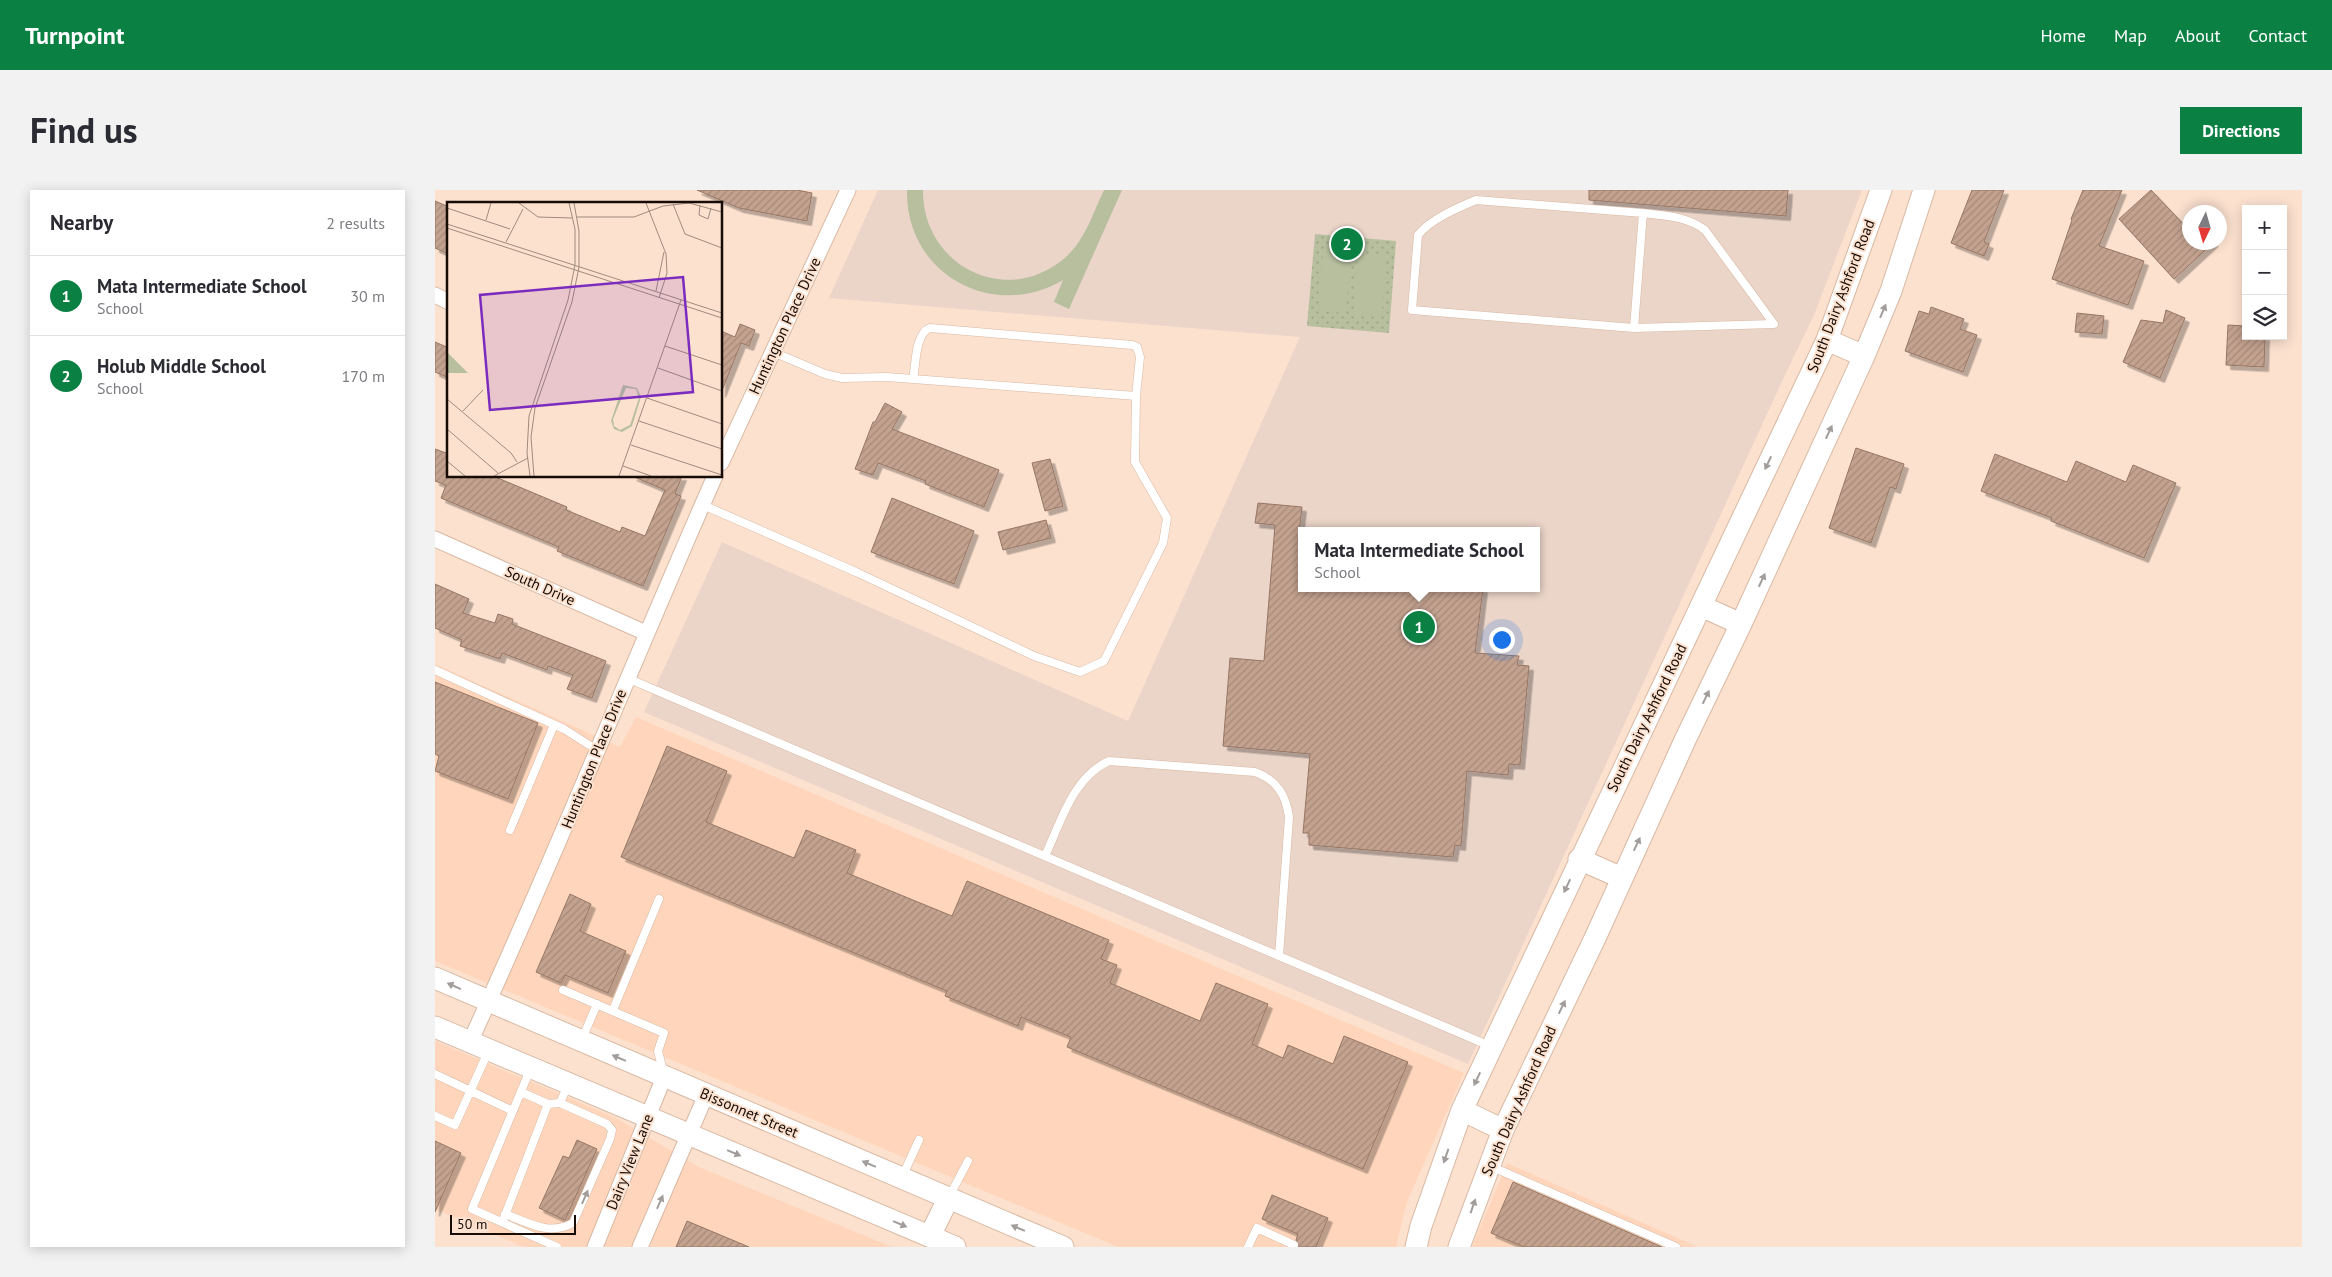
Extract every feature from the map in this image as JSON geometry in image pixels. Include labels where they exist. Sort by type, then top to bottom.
[{"type":"main road","name":"South Dairy Ashford Road","points":[[1417,1247],[1421,1226],[1462,1110],[1579,859],[1827,340],[1849,284],[1881,190]]},
{"type":"main road","name":"South Dairy Ashford Road","points":[[1459,1247],[1503,1130],[1741,624],[1864,356],[1895,282],[1924,190]]},
{"type":"main road","points":[[1827,340],[1864,356]]},
{"type":"main road","points":[[1701,606],[1741,624]]},
{"type":"main road","points":[[1579,859],[1622,878]]},
{"type":"main road","name":"Bissonnet Street","points":[[435,978],[1063,1247]]},
{"type":"main road","points":[[435,1027],[531,1068],[564,1093],[647,1117],[952,1247]]},
{"type":"main road","points":[[1462,1110],[1503,1130]]},
{"type":"main road","points":[[930,1236],[948,1198]]},
{"type":"street","name":"Huntington Place Drive","points":[[723,453],[728,429],[773,352],[848,190]]},
{"type":"street","points":[[435,295],[447,301]]},
{"type":"street","name":"Huntington Place Drive","points":[[470,1042],[555,853],[646,633],[714,478]]},
{"type":"street","name":"South Drive","points":[[435,539],[646,633]]},
{"type":"street","name":"Dairy View Lane","points":[[595,1247],[664,1076]]},
{"type":"street","points":[[640,1247],[706,1095]]},
{"type":"lane","points":[[1476,200],[1643,213],[1693,221],[1705,230],[1775,324],[1634,328],[1412,310],[1418,235],[1423,229],[1476,200]]},
{"type":"lane","points":[[1634,328],[1643,213]]},
{"type":"lane","points":[[703,505],[856,572],[1034,656],[1080,672],[1104,661],[1163,543],[1167,518],[1135,462],[1136,396],[1140,357],[1137,347],[1132,345],[930,328],[925,330],[921,336],[913,379]]},
{"type":"lane","points":[[773,352],[825,374],[842,378],[913,379],[1136,396]]},
{"type":"lane","points":[[435,670],[554,725],[597,750]]},
{"type":"lane","points":[[627,678],[1492,1047]]},
{"type":"lane","points":[[510,830],[554,725]]},
{"type":"lane","points":[[1045,856],[1074,794],[1096,767],[1109,761],[1255,772],[1269,777],[1279,787],[1287,802],[1289,817],[1279,956]]},
{"type":"lane","points":[[613,1010],[659,899]]},
{"type":"lane","points":[[563,990],[664,1032],[658,1051],[664,1076]]},
{"type":"lane","points":[[581,1042],[597,1004]]},
{"type":"lane","points":[[435,1116],[455,1125],[489,1050]]},
{"type":"lane","points":[[503,1218],[549,1104],[564,1093],[607,1124],[612,1130],[610,1139],[573,1223],[563,1229],[554,1230],[503,1218],[472,1209],[531,1068]]},
{"type":"lane","points":[[435,1074],[513,1111]]},
{"type":"lane","points":[[521,1092],[549,1104]]},
{"type":"lane","points":[[901,1178],[919,1140]]},
{"type":"lane","points":[[948,1198],[968,1161]]},
{"type":"lane","points":[[1489,1166],[1676,1247]]},
{"type":"lane","points":[[503,1218],[557,1247]]},
{"type":"lane","points":[[1248,1247],[1257,1228],[1294,1245]]},
{"type":"shaded area","points":[[878,190],[1862,190],[1814,315],[1468,1064],[644,712],[722,542],[1128,721],[1300,337],[829,298]]},
{"type":"shaded area","points":[[435,664],[620,747],[636,717],[1464,1073],[1407,1202],[1396,1247],[1118,1247],[435,961]]},
{"type":"shaded area","points":[[435,1041],[616,1118],[699,1167],[892,1247],[524,1247],[435,1209]]},
{"type":"shaded area","points":[[1507,1163],[1698,1247],[1472,1247]]},
{"type":"green space","points":[[907,190],[923,190],[926,216],[936,238],[951,257],[970,270],[991,278],[1014,280],[1038,274],[1061,261],[1082,238],[1104,190],[1122,190],[1069,309],[1054,302],[1063,280],[1036,292],[1008,295],[982,292],[958,282],[937,266],[921,245],[910,219]]},
{"type":"green space","points":[[1315,234],[1396,241],[1389,333],[1307,326]]},
{"type":"green space","points":[[1323,251],[1351,253],[1346,313],[1318,311]]},
{"type":"green space","points":[[1358,254],[1386,256],[1382,316],[1353,314]]},
{"type":"building","points":[[697,190],[797,190],[812,193],[807,221],[739,208]]},
{"type":"building","points":[[1589,190],[1788,190],[1786,216],[1589,200]]},
{"type":"building","points":[[1972,190],[2004,190],[1984,242],[1989,244],[1984,256],[1951,243]]},
{"type":"building","points":[[2083,190],[2122,190],[2099,246],[2144,261],[2128,305],[2052,279],[2071,219]]},
{"type":"building","points":[[2151,190],[2182,223],[2182,250],[2205,250],[2174,279],[2119,219]]},
{"type":"building","points":[[435,201],[447,206],[447,253],[435,248]]},
{"type":"building","points":[[1931,307],[1964,319],[1960,329],[1977,335],[1963,372],[1905,351],[1919,311],[1929,314]]},
{"type":"building","points":[[2166,310],[2185,318],[2160,378],[2123,362],[2141,320],[2163,323]]},
{"type":"building","points":[[2077,313],[2104,316],[2102,334],[2075,332]]},
{"type":"building","points":[[740,324],[755,330],[749,346],[741,343],[723,388],[723,332],[735,337]]},
{"type":"building","points":[[2228,325],[2242,326],[2242,340],[2265,340],[2264,367],[2226,365]]},
{"type":"building","points":[[435,342],[447,347],[447,377],[435,372]]},
{"type":"building","points":[[885,403],[902,412],[892,429],[999,470],[984,507],[925,484],[926,481],[878,463],[873,475],[855,469],[873,422],[875,422]]},
{"type":"building","points":[[1856,448],[1904,464],[1896,489],[1890,487],[1871,543],[1829,528]]},
{"type":"building","points":[[435,449],[447,453],[447,478],[498,478],[567,507],[566,510],[620,532],[622,527],[645,536],[665,490],[637,478],[681,478],[675,494],[681,496],[643,586],[557,551],[559,547],[441,498],[446,485],[435,481]]},
{"type":"building","points":[[1995,454],[2067,482],[2076,461],[2126,482],[2133,465],[2176,483],[2144,558],[2051,521],[2052,518],[1981,491]]},
{"type":"building","points":[[1050,459],[1063,506],[1045,511],[1032,463]]},
{"type":"building","points":[[892,498],[974,531],[954,584],[871,552]]},
{"type":"building","points":[[1258,503],[1302,507],[1300,527],[1298,527],[1298,592],[1483,592],[1475,653],[1519,656],[1517,665],[1529,666],[1520,765],[1509,764],[1508,775],[1467,771],[1461,846],[1455,845],[1453,857],[1309,845],[1309,833],[1303,833],[1310,754],[1223,746],[1230,658],[1264,661],[1275,525],[1255,523]]},
{"type":"building","points":[[1046,520],[1051,538],[1003,550],[998,532]]},
{"type":"building","points":[[435,584],[469,599],[463,613],[495,623],[498,614],[513,619],[512,624],[606,661],[592,698],[567,689],[573,675],[548,666],[547,670],[502,653],[500,659],[460,646],[462,640],[435,628]]},
{"type":"building","points":[[435,682],[538,723],[508,799],[435,771],[439,756],[435,754]]},
{"type":"building","points":[[667,746],[727,771],[706,822],[794,858],[806,830],[856,850],[847,873],[952,916],[967,881],[1109,940],[1101,959],[1117,965],[1110,983],[1200,1021],[1216,983],[1268,1004],[1252,1044],[1283,1058],[1288,1045],[1333,1064],[1344,1036],[1408,1062],[1363,1169],[1067,1047],[1071,1037],[1021,1017],[1018,1026],[945,996],[947,991],[621,857]]},
{"type":"building","points":[[570,894],[591,904],[580,931],[626,951],[608,993],[565,975],[561,983],[536,972]]},
{"type":"building","points":[[577,1140],[597,1149],[565,1220],[539,1208],[563,1156],[569,1158]]},
{"type":"building","points":[[435,1141],[461,1153],[435,1212]]},
{"type":"building","points":[[1513,1182],[1662,1247],[1524,1247],[1491,1233]]},
{"type":"building","points":[[1272,1195],[1328,1218],[1316,1247],[1299,1247],[1296,1240],[1298,1234],[1262,1219]]},
{"type":"building","points":[[687,1221],[749,1247],[676,1247]]},
{"type":"place","name":"Holub Middle School","points":[[1347,244]]},
{"type":"place","name":"Mata Intermediate School","points":[[1419,627]]}]
